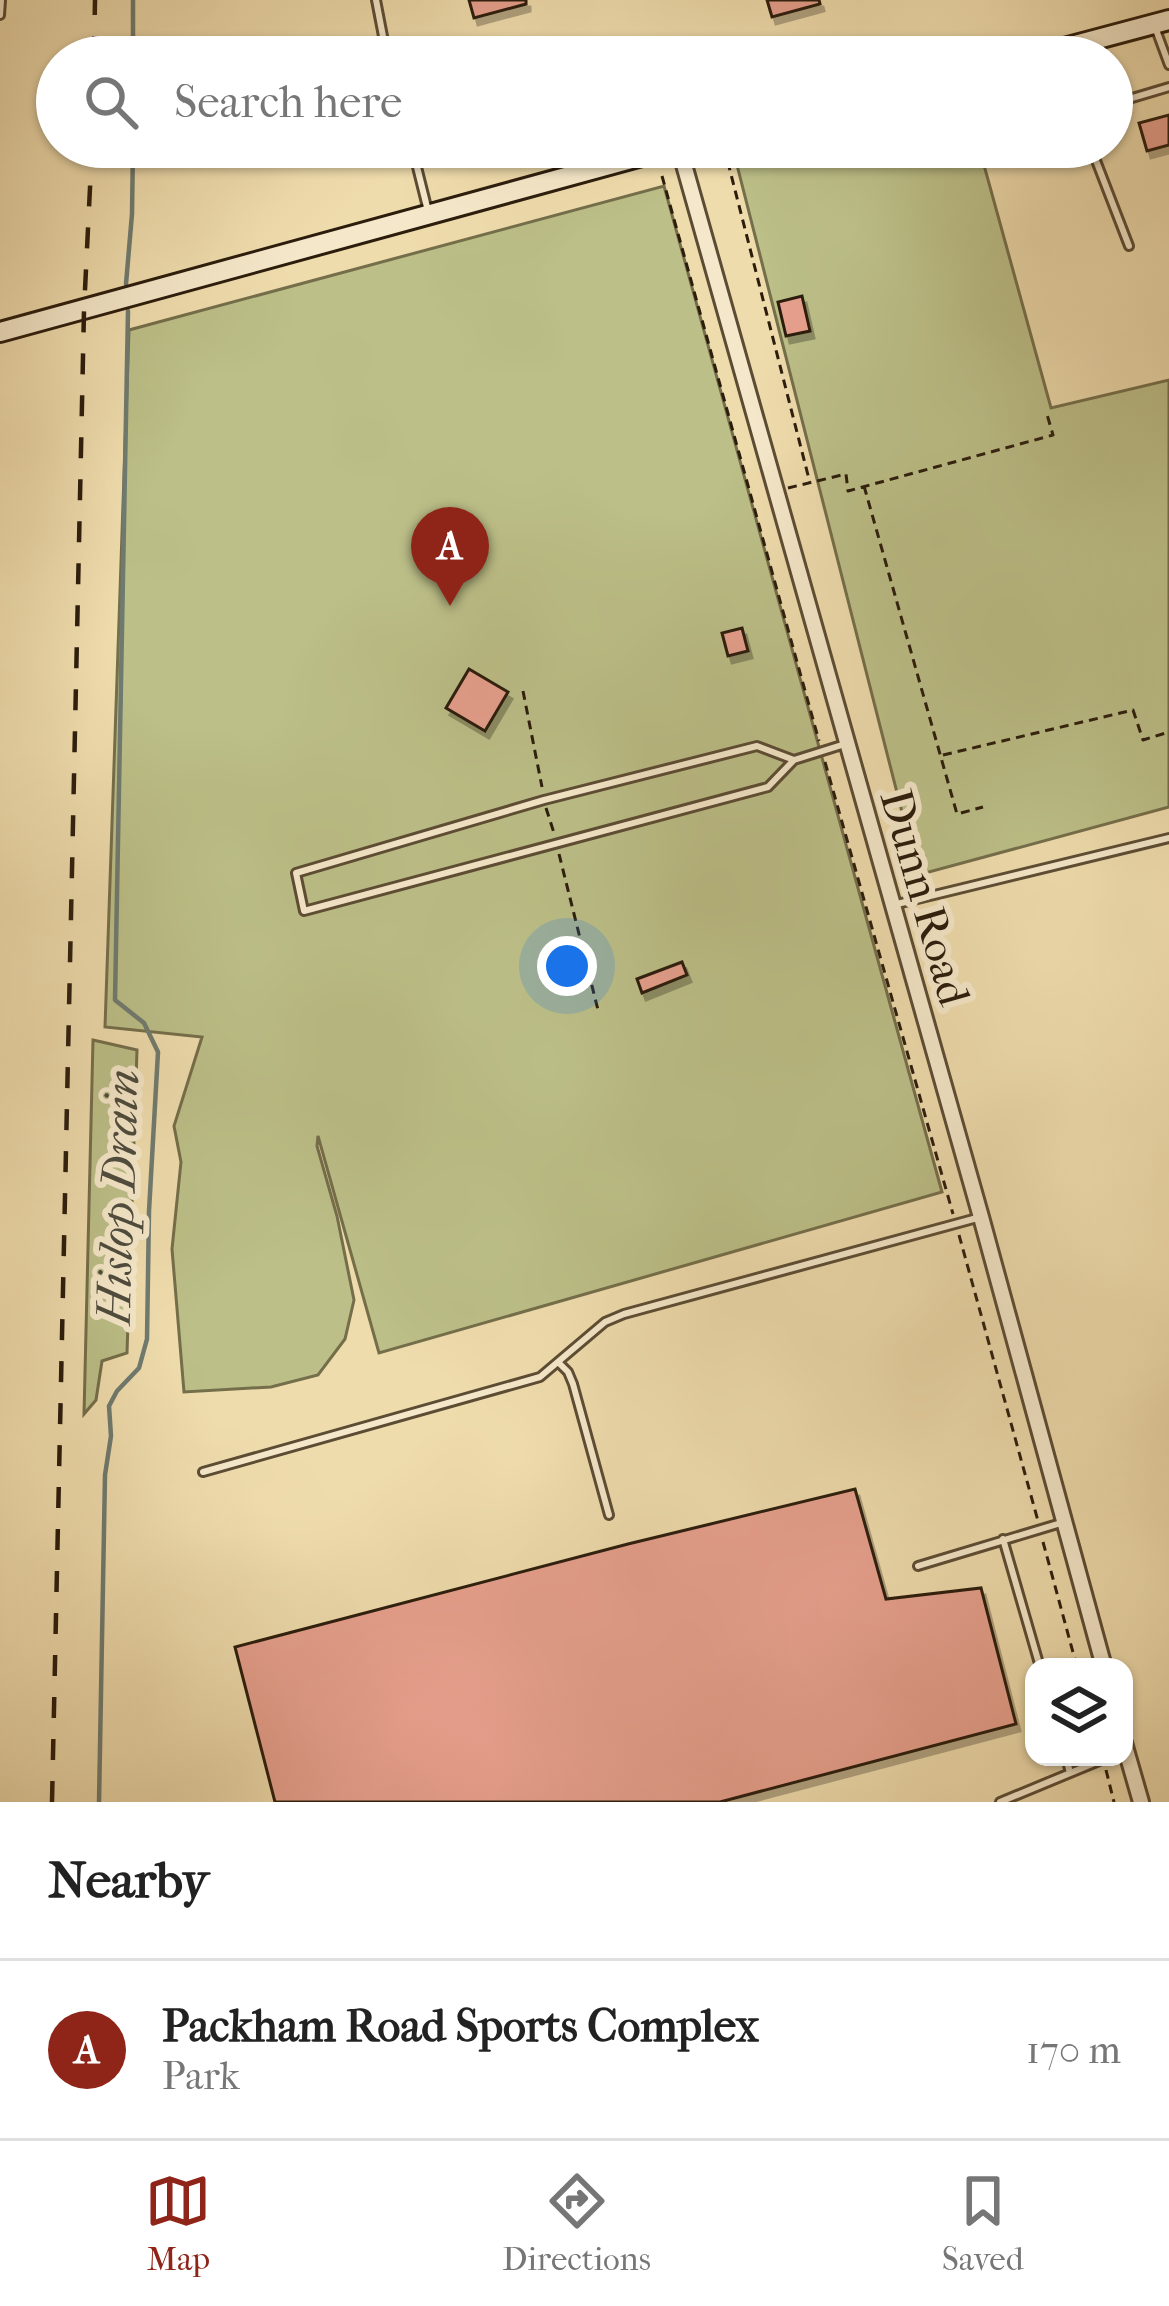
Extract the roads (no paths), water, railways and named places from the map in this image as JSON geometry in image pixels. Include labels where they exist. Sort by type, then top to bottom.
[{"type":"street","points":[[1116,36],[1161,22]]},
{"type":"street","points":[[0,332],[599,168]]},
{"type":"street","name":"Dunn Road","points":[[683,168],[1102,1658]]},
{"type":"street","points":[[1130,1766],[1141,1802]]},
{"type":"lane","points":[[0,15],[1,0]]},
{"type":"lane","points":[[376,0],[383,36]]},
{"type":"lane","points":[[1161,22],[1169,64]]},
{"type":"lane","points":[[1133,98],[1169,87]]},
{"type":"lane","points":[[417,168],[429,214]]},
{"type":"lane","points":[[1099,168],[1129,246]]},
{"type":"lane","points":[[794,760],[757,746],[544,800],[296,873],[304,911],[768,787],[794,760],[845,744]]},
{"type":"lane","points":[[891,905],[1169,838]]},
{"type":"lane","points":[[203,1472],[540,1377],[605,1322],[624,1314],[981,1217]]},
{"type":"lane","points":[[558,1362],[574,1384],[609,1515]]},
{"type":"lane","points":[[918,1566],[1065,1522]]},
{"type":"lane","points":[[1003,1539],[1037,1658]]},
{"type":"lane","points":[[1068,1766],[1070,1773]]},
{"type":"lane","points":[[1000,1802],[1087,1766]]},
{"type":"waterway","name":"Hislop Drain","points":[[133,0],[133,36]]},
{"type":"waterway","name":"Hislop Drain","points":[[126,284],[133,168]]},
{"type":"waterway","name":"Hislop Drain","points":[[99,1802],[109,1406],[139,1368],[147,1339],[158,1052],[144,1023],[115,1000],[128,311]]},
{"type":"railway","points":[[94,36],[95,0]]},
{"type":"railway","points":[[52,1802],[91,168]]},
{"type":"place","name":"Packham Road Sports Complex","points":[[450,606]]}]
